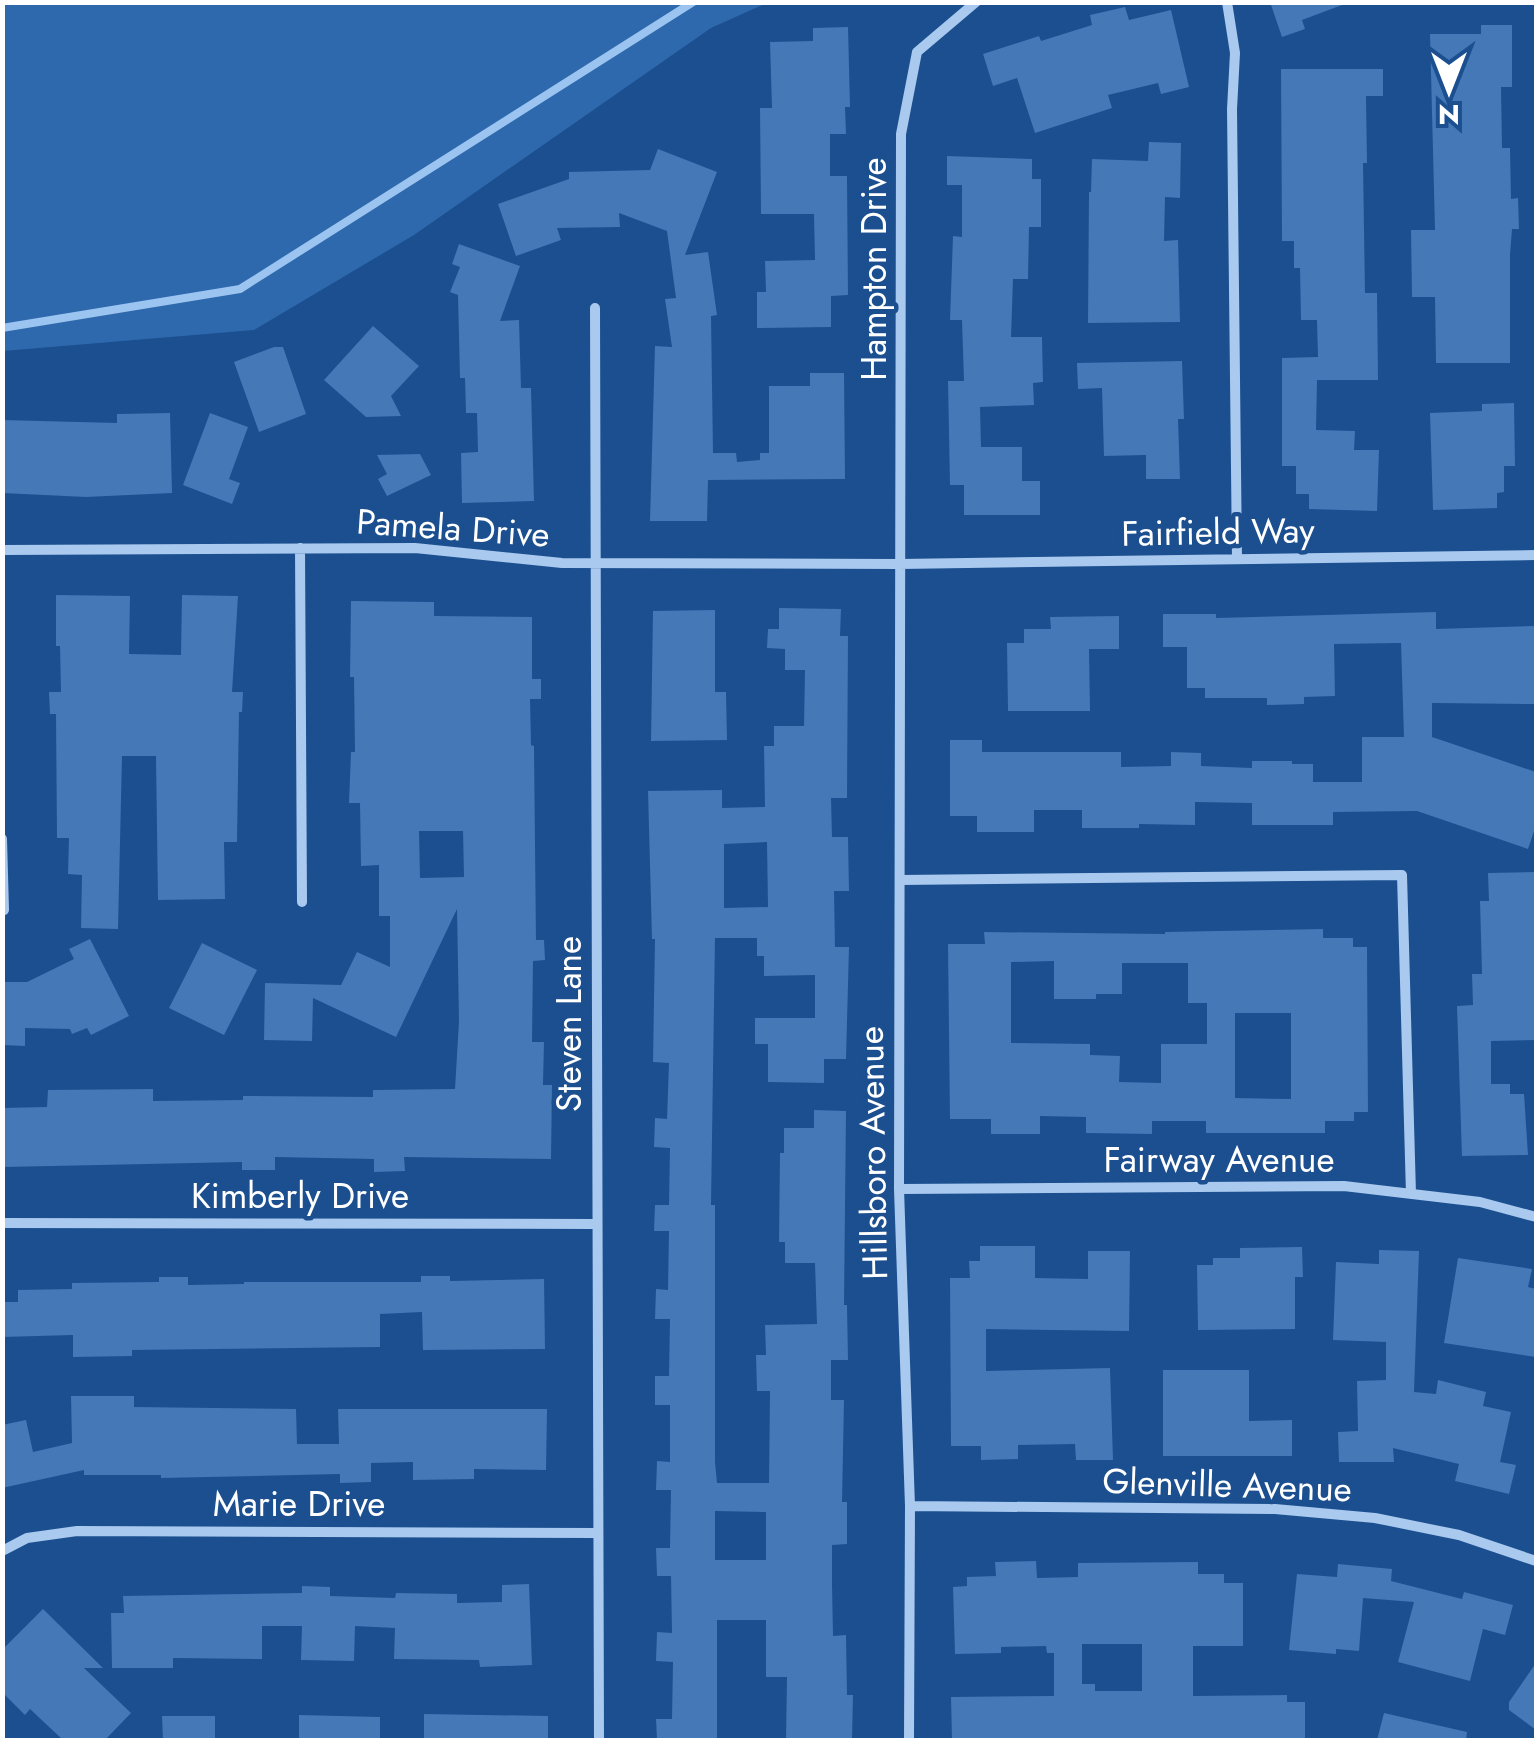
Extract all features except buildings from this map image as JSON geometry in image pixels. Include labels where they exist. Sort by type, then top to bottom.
[{"type":"street","name":"Hampton Drive","points":[[900,564],[902,134],[917,52],[976,2]]},
{"type":"street","points":[[1227,2],[1235,53],[1232,109],[1237,559]]},
{"type":"street","name":"Steven Lane","points":[[595,308],[599,1740]]},
{"type":"street","points":[[300,548],[302,902]]},
{"type":"street","name":"Pamela Drive","points":[[2,550],[416,548],[562,563],[900,564]]},
{"type":"street","name":"Fairfield Way","points":[[900,564],[1536,555]]},
{"type":"street","name":"Hillsboro Avenue","points":[[900,564],[899,1188],[910,1506],[909,1740]]},
{"type":"street","points":[[2,840],[4,910]]},
{"type":"street","points":[[900,880],[1402,875],[1412,1194]]},
{"type":"street","name":"Fairway Avenue","points":[[899,1188],[1344,1186],[1480,1202],[1536,1217]]},
{"type":"street","name":"Kimberly Drive","points":[[2,1223],[597,1224]]},
{"type":"street","name":"Glenville Avenue","points":[[910,1506],[1274,1510],[1358,1516],[1459,1535],[1536,1560]]},
{"type":"street","name":"Marie Drive","points":[[2,1551],[27,1538],[77,1531],[598,1533]]},
{"type":"shaded area","points":[[3,2],[767,3],[711,28],[414,235],[254,330],[3,351]]},
{"type":"waterway","points":[[2,328],[240,289],[693,2]]}]
